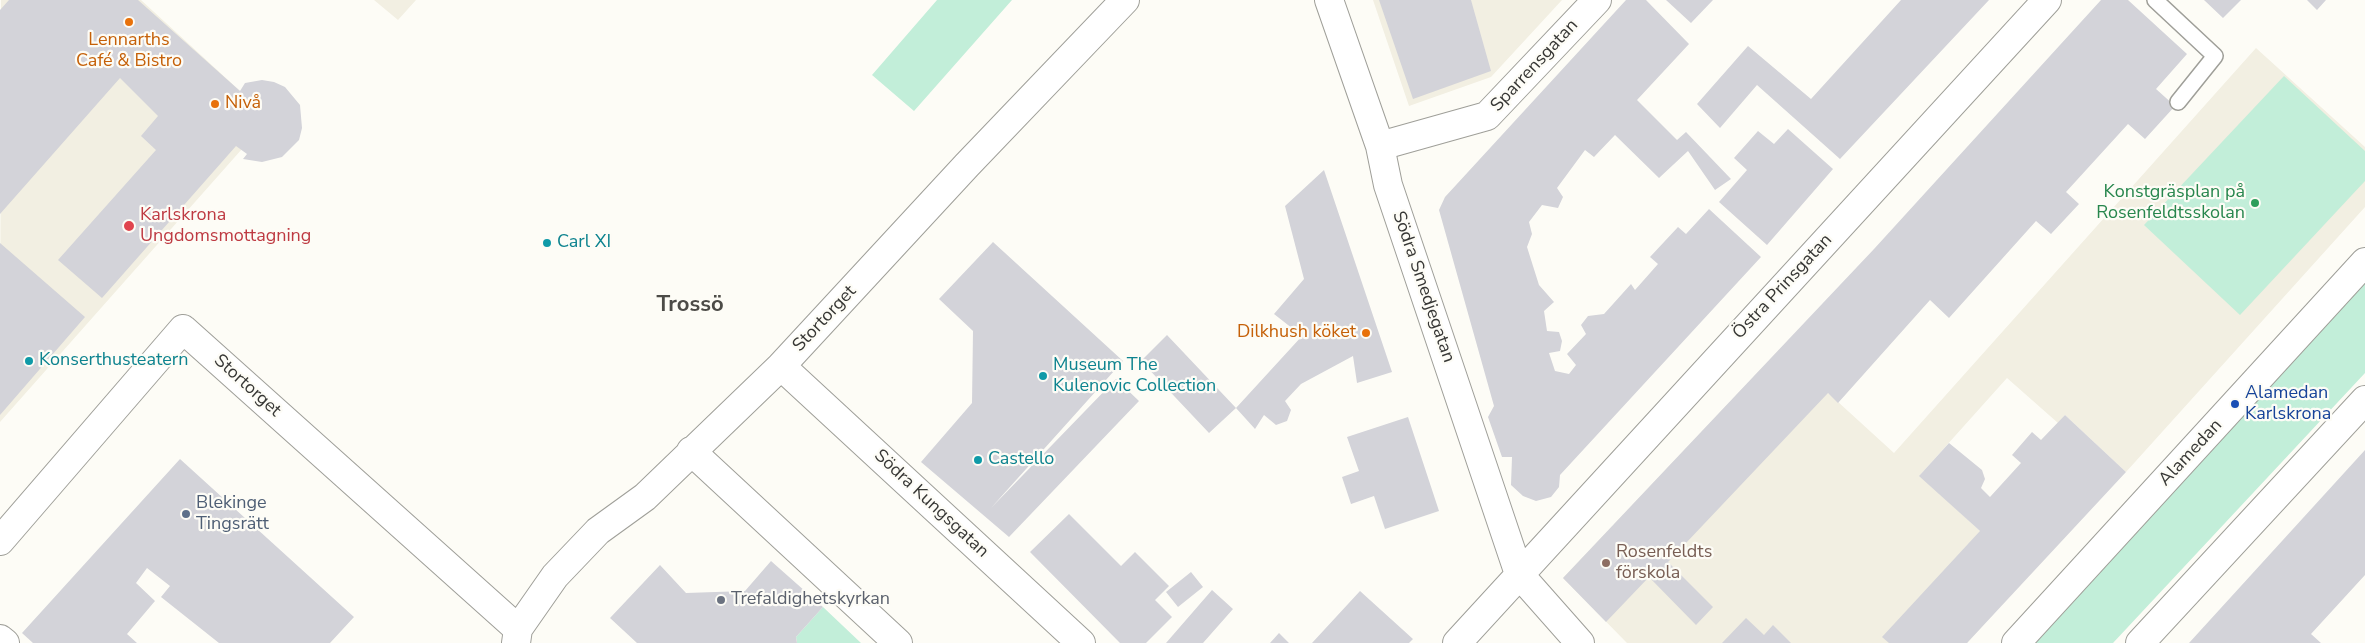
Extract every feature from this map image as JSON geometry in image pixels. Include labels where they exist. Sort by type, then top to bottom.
[{"type":"street","name":"Stortorget","points":[[0,541],[184,329],[517,636],[555,576],[598,531],[645,497],[781,366],[967,165],[1125,0]]},
{"type":"street","name":"Södra Smedjegatan","points":[[1329,0],[1380,146],[1388,185],[1519,574]]},
{"type":"street","name":"Sparrensgatan","points":[[1380,146],[1487,116],[1597,0]]},
{"type":"street","name":"Östra Prinsgatan","points":[[1457,643],[2047,0]]},
{"type":"street","name":"Alamedan","points":[[2016,643],[2365,262]]},
{"type":"street","name":"Södra Kungsgatan","points":[[781,366],[1080,643]]},
{"type":"street","points":[[2140,643],[2365,400]]},
{"type":"street","points":[[691,451],[898,643]]},
{"type":"street","points":[[1519,574],[1580,643]]},
{"type":"street","points":[[0,639],[5,643]]},
{"type":"lane","points":[[2155,0],[2215,56],[2178,102]]},
{"type":"shaded area","points":[[1,0],[141,0],[240,91],[273,114],[0,422]]},
{"type":"shaded area","points":[[374,0],[416,0],[398,20]]},
{"type":"shaded area","points":[[1373,0],[1562,0],[1491,77],[1409,106]]},
{"type":"shaded area","points":[[2256,48],[2365,147],[2365,207],[2126,472],[2065,415],[2058,423],[2007,378],[1920,475],[2028,576],[1967,643],[1627,643],[1563,578],[1780,349],[1894,453]]},
{"type":"green space","points":[[937,0],[1012,0],[914,111],[872,75]]},
{"type":"green space","name":"Konstgräsplan på Rosenfeldtsskolan","points":[[2284,76],[2365,151],[2365,181],[2240,315],[2144,225]]},
{"type":"green space","points":[[2365,281],[2365,373],[2113,643],[2035,643]]},
{"type":"green space","points":[[823,607],[861,643],[797,643],[796,637]]},
{"type":"building","points":[[9,0],[138,0],[240,91],[245,83],[262,80],[274,82],[285,87],[300,105],[302,128],[299,140],[282,157],[262,162],[243,159],[247,154],[236,146],[102,298],[58,260],[156,150],[141,136],[158,116],[120,78],[0,214],[0,10]]},
{"type":"building","points":[[1379,0],[1471,0],[1491,71],[1413,99]]},
{"type":"building","points":[[1626,0],[1646,0],[1689,44],[1637,100],[1677,140],[1686,132],[1731,179],[1715,190],[1688,151],[1659,178],[1615,135],[1594,157],[1585,150],[1557,188],[1563,197],[1558,208],[1542,205],[1529,222],[1532,234],[1527,247],[1539,285],[1554,302],[1544,311],[1547,331],[1559,332],[1562,341],[1560,351],[1549,353],[1555,371],[1569,374],[1576,365],[1567,354],[1586,334],[1581,325],[1588,316],[1604,314],[1631,284],[1635,290],[1658,264],[1650,257],[1678,227],[1686,234],[1709,209],[1761,257],[1560,475],[1559,487],[1551,497],[1536,501],[1523,496],[1511,485],[1512,457],[1502,457],[1488,417],[1494,406],[1439,210],[1445,197]]},
{"type":"building","points":[[1666,0],[1713,0],[1691,23]]},
{"type":"building","points":[[1901,0],[1989,0],[1840,159],[1757,85],[1720,128],[1697,104],[1748,46],[1811,99]]},
{"type":"building","points":[[2101,0],[2128,0],[2187,54],[2156,89],[2175,106],[2145,139],[2128,124],[2066,192],[2079,204],[2051,234],[2036,221],[1949,318],[1930,300],[1838,403],[1828,393],[1668,562],[1713,607],[1696,625],[1649,577],[1606,622],[1563,578],[1874,249]]},
{"type":"building","points":[[2204,0],[2241,0],[2223,18]]},
{"type":"building","points":[[2307,0],[2326,0],[2317,10]]},
{"type":"building","points":[[1788,129],[1833,169],[1767,245],[1719,202],[1747,170],[1734,158],[1758,131],[1774,144]]},
{"type":"building","points":[[1324,170],[1392,372],[1357,383],[1353,356],[1301,384],[1285,401],[1291,410],[1287,421],[1276,425],[1264,415],[1255,429],[1236,408],[1302,336],[1274,314],[1304,279],[1285,206]]},
{"type":"building","points":[[993,242],[1123,361],[991,508],[1116,379],[1139,401],[1009,537],[921,462],[972,403],[973,331],[939,299]]},
{"type":"building","points":[[0,243],[85,317],[0,415]]},
{"type":"building","points":[[1167,335],[1236,408],[1209,433],[1141,361]]},
{"type":"building","points":[[2065,415],[2126,472],[1967,643],[1889,643],[1882,637],[1980,531],[1919,476],[1949,443],[1982,470],[1985,479],[1981,488],[1990,497],[2021,463],[2012,455],[2032,432],[2041,440]]},
{"type":"building","points":[[1408,417],[1439,511],[1385,529],[1374,496],[1351,504],[1342,477],[1359,471],[1347,437]]},
{"type":"building","points":[[2365,450],[2365,575],[2311,634],[2321,643],[2189,643]]},
{"type":"building","name":"Blekinge Tingsrätt","points":[[180,459],[354,617],[330,643],[219,643],[161,597],[170,586],[147,568],[136,583],[155,601],[127,634],[137,643],[33,643],[22,633]]},
{"type":"building","points":[[1069,514],[1121,566],[1135,552],[1169,586],[1155,600],[1172,617],[1146,643],[1120,643],[1030,552]]},
{"type":"building","name":"Trefaldighetskyrkan","points":[[771,561],[823,607],[796,637],[797,643],[637,643],[610,618],[660,565],[686,593],[745,591]]},
{"type":"building","points":[[1191,572],[1203,587],[1178,607],[1166,592]]},
{"type":"building","points":[[1212,590],[1233,609],[1203,643],[1166,643]]},
{"type":"building","points":[[1360,591],[1413,639],[1409,643],[1312,643]]},
{"type":"building","points":[[1746,618],[1764,635],[1773,625],[1791,643],[1722,643]]},
{"type":"building","points":[[1279,633],[1289,643],[1270,643]]},
{"type":"place","name":"Lennarths Café & Bistro","points":[[129,22]]},
{"type":"place","name":"Nivå","points":[[215,104]]},
{"type":"place","name":"Konstgräsplan på Rosenfeldtsskolan","points":[[2255,203]]},
{"type":"place","name":"Karlskrona Ungdomsmottagning","points":[[129,226]]},
{"type":"place","name":"Carl XI","points":[[547,243]]},
{"type":"place","name":"Dilkhush köket","points":[[1366,333]]},
{"type":"place","name":"Konserthusteatern","points":[[29,361]]},
{"type":"place","name":"Museum The Kulenovic Collection","points":[[1043,376]]},
{"type":"place","name":"Alamedan Karlskrona","points":[[2235,404]]},
{"type":"place","name":"Castello","points":[[978,460]]},
{"type":"place","name":"Blekinge Tingsrätt","points":[[186,514]]},
{"type":"place","name":"Rosenfeldts förskola","points":[[1606,563]]},
{"type":"place","name":"Trefaldighetskyrkan","points":[[721,600]]},
{"type":"district","name":"Trossö","points":[[690,306]]}]
